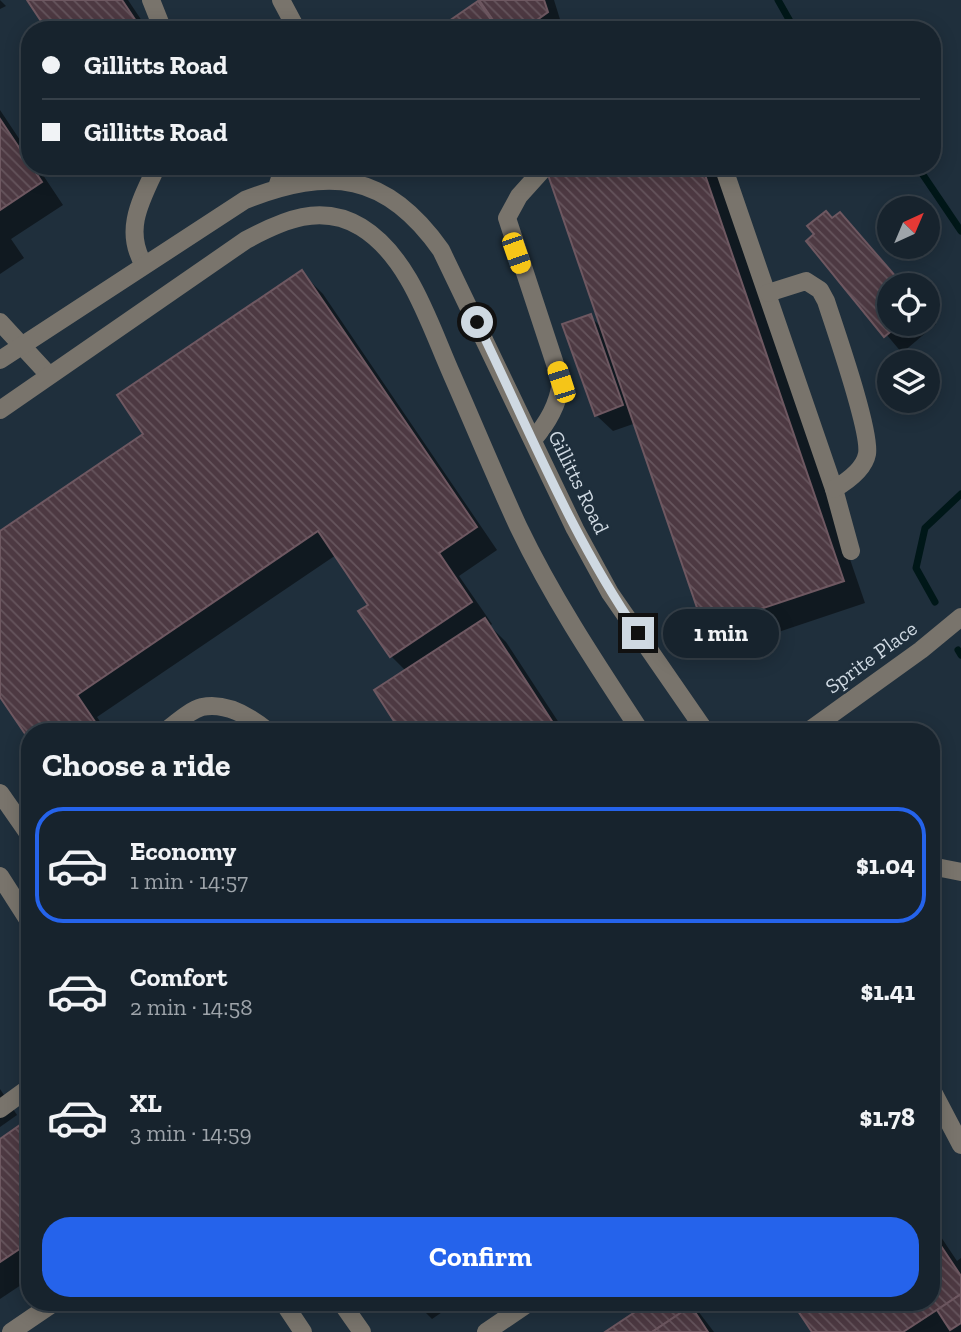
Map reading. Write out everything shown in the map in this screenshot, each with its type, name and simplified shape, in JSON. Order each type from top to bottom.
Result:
[{"type":"street","points":[[150,0],[159,21]]},
{"type":"street","points":[[281,0],[292,21]]},
{"type":"street","points":[[144,265],[132,243],[136,219],[153,175]]},
{"type":"street","points":[[277,187],[281,175]]},
{"type":"street","points":[[533,440],[548,422],[561,382],[507,218],[519,195],[538,175]]},
{"type":"street","points":[[726,175],[834,489],[851,551]]},
{"type":"street","name":"Gillitts Road","points":[[0,360],[245,200],[277,187],[309,180],[354,183],[395,200],[413,212],[442,250],[575,529],[610,593],[700,723]]},
{"type":"street","points":[[0,410],[48,374],[246,240],[280,222],[306,215],[334,216],[360,227],[382,244],[405,277],[430,323],[519,527],[569,622],[635,723]]},
{"type":"street","points":[[768,293],[806,281],[820,290],[826,301],[865,432],[867,454],[859,468],[834,489]]},
{"type":"street","points":[[0,322],[48,374]]},
{"type":"street","name":"Sprite Place","points":[[822,723],[961,617]]},
{"type":"street","points":[[177,723],[200,707],[231,709],[254,723]]},
{"type":"street","points":[[0,793],[21,820]]},
{"type":"street","points":[[940,868],[961,872]]},
{"type":"street","points":[[0,876],[21,909]]},
{"type":"street","points":[[0,1109],[21,1094]]},
{"type":"street","points":[[940,1106],[958,1141]]},
{"type":"street","points":[[940,1126],[958,1141]]},
{"type":"street","points":[[11,1332],[41,1311]]},
{"type":"street","points":[[289,1311],[303,1332]]},
{"type":"street","points":[[347,1311],[362,1332]]},
{"type":"street","points":[[486,1332],[517,1311]]},
{"type":"building","points":[[27,0],[122,0],[136,21],[41,21]]},
{"type":"building","points":[[479,0],[544,0],[548,12],[536,21],[494,21]]},
{"type":"building","points":[[478,1],[492,21],[449,21]]},
{"type":"building","points":[[0,119],[21,150],[21,175],[37,175],[42,182],[0,210]]},
{"type":"building","points":[[548,175],[705,175],[844,581],[704,628]]},
{"type":"building","points":[[826,211],[832,218],[840,212],[877,255],[877,259],[881,259],[893,273],[877,273],[877,328],[806,241],[814,234],[807,226]]},
{"type":"building","points":[[302,270],[477,527],[439,553],[472,602],[390,657],[358,611],[368,605],[318,531],[77,695],[96,723],[21,723],[21,728],[0,697],[0,531],[143,434],[117,395]]},
{"type":"building","points":[[591,314],[623,405],[595,416],[562,324]]},
{"type":"building","points":[[485,618],[553,723],[395,723],[374,690]]},
{"type":"building","points":[[21,1124],[21,1248],[0,1262],[0,1139]]},
{"type":"building","points":[[940,1244],[961,1276],[961,1294],[940,1308]]},
{"type":"building","points":[[961,1294],[961,1323],[950,1330],[938,1311]]},
{"type":"building","points":[[636,1311],[684,1311],[652,1332],[605,1332]]},
{"type":"building","points":[[684,1311],[694,1311],[708,1332],[652,1332]]},
{"type":"building","points":[[798,1311],[935,1311],[903,1332],[812,1332]]},
{"type":"waterway","points":[[778,0],[790,21]]},
{"type":"waterway","points":[[923,175],[961,231]]},
{"type":"waterway","points":[[935,602],[916,568],[925,528],[961,494]]},
{"type":"waterway","points":[[958,650],[961,655]]},
{"type":"route","points":[[477,322],[575,529],[610,593],[638,633]]}]
